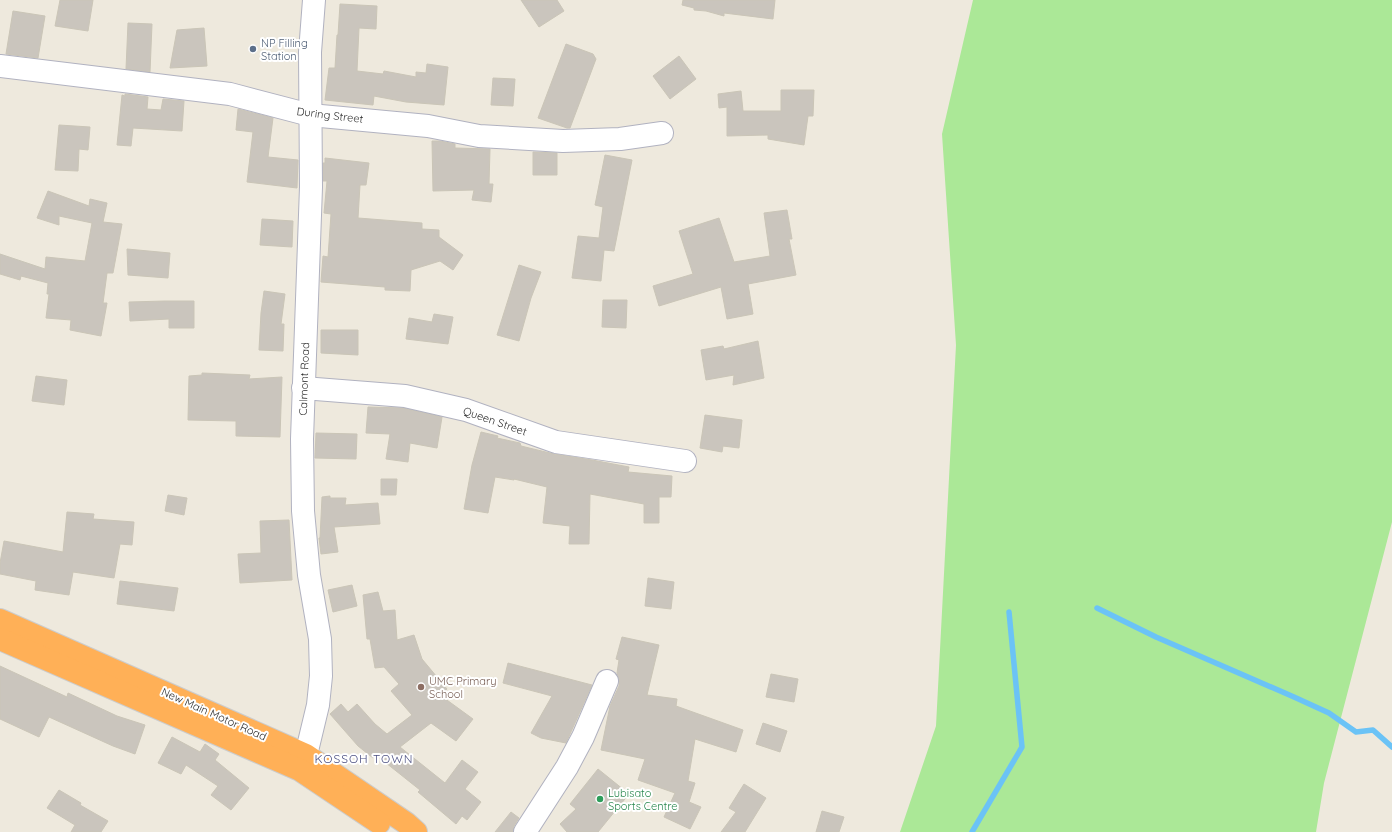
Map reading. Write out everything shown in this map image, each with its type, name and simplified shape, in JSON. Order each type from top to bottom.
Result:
[{"type":"highway","name":"New Main Motor Road","points":[[0,620],[306,755],[406,823],[416,832]]},
{"type":"highway","name":"New Main Motor Road","points":[[0,639],[300,770],[393,832]]},
{"type":"street","name":"Calmont Road","points":[[306,755],[318,705],[321,676],[320,639],[309,575],[303,511],[302,438],[311,187],[310,52],[314,0]]},
{"type":"street","name":"During Street","points":[[0,66],[230,94],[310,115],[428,126],[479,136],[563,141],[620,139],[662,133]]},
{"type":"street","name":"Queen Street","points":[[303,388],[405,396],[466,410],[556,442],[685,461]]},
{"type":"street","points":[[525,832],[570,761],[583,737],[607,681]]},
{"type":"green space","points":[[973,0],[1392,0],[1392,522],[1324,783],[1316,832],[900,832],[936,726],[956,345],[942,134]]},
{"type":"building","points":[[60,0],[93,0],[88,31],[55,26]]},
{"type":"building","points":[[521,0],[557,0],[564,11],[539,27]]},
{"type":"building","points":[[683,0],[775,0],[773,19],[724,13],[724,16],[706,11],[694,10],[694,8],[682,5]]},
{"type":"building","points":[[340,4],[377,6],[376,29],[359,28],[357,71],[383,74],[384,71],[416,77],[416,72],[426,73],[427,64],[448,67],[444,105],[406,102],[374,96],[373,105],[325,100],[329,68],[335,68]]},
{"type":"building","points":[[13,11],[45,16],[38,58],[6,54]]},
{"type":"building","points":[[128,23],[152,24],[150,72],[126,69]]},
{"type":"building","points":[[204,28],[207,66],[170,68],[177,30]]},
{"type":"building","points":[[566,44],[593,54],[596,59],[570,128],[538,118]]},
{"type":"building","points":[[679,56],[696,79],[670,99],[653,76]]},
{"type":"building","points":[[493,78],[515,79],[513,106],[491,105]]},
{"type":"building","points":[[781,90],[814,90],[813,116],[808,116],[804,145],[768,139],[768,135],[727,136],[727,107],[719,108],[718,94],[741,91],[743,111],[781,111]]},
{"type":"building","points":[[125,94],[148,97],[147,109],[161,110],[163,99],[184,101],[182,131],[133,128],[131,146],[117,145],[122,95],[125,96]]},
{"type":"building","points":[[238,109],[273,118],[268,157],[298,160],[297,188],[247,182],[253,132],[236,130]]},
{"type":"building","points":[[59,125],[90,127],[88,150],[79,149],[78,171],[55,170]]},
{"type":"building","points":[[432,141],[455,144],[455,148],[490,149],[489,184],[493,184],[491,202],[472,200],[474,190],[433,191]]},
{"type":"building","points":[[533,152],[557,153],[557,175],[533,175]]},
{"type":"building","points":[[605,155],[632,160],[614,251],[604,250],[601,281],[572,278],[578,236],[599,238],[603,207],[595,205]]},
{"type":"building","points":[[325,158],[369,163],[366,185],[360,185],[358,218],[422,223],[422,229],[439,230],[439,237],[463,255],[453,270],[440,261],[411,270],[410,291],[385,290],[385,287],[321,282],[323,256],[328,257],[331,214],[324,213],[327,181],[323,181],[323,163],[325,163]]},
{"type":"building","points":[[48,191],[89,206],[90,199],[107,203],[103,222],[122,224],[113,273],[107,273],[103,303],[107,303],[101,336],[70,330],[71,320],[46,318],[49,294],[47,294],[48,283],[21,276],[20,280],[0,274],[0,254],[45,269],[46,257],[85,261],[92,223],[59,216],[59,225],[37,218]]},
{"type":"building","points":[[787,210],[792,239],[789,239],[796,275],[748,284],[753,314],[727,319],[721,287],[659,306],[653,286],[693,274],[679,231],[719,218],[734,262],[770,256],[764,213]]},
{"type":"building","points":[[262,219],[293,221],[292,247],[260,245]]},
{"type":"building","points":[[127,249],[170,253],[168,278],[128,275]]},
{"type":"building","points":[[519,265],[541,272],[531,298],[519,341],[497,335]]},
{"type":"building","points":[[264,291],[285,294],[281,324],[284,324],[283,351],[259,350]]},
{"type":"building","points":[[603,300],[627,300],[626,328],[602,327]]},
{"type":"building","points":[[194,301],[194,328],[169,328],[169,319],[130,321],[129,302]]},
{"type":"building","points":[[434,314],[453,317],[448,344],[406,339],[409,318],[432,322]]},
{"type":"building","points":[[321,330],[358,330],[358,355],[321,353]]},
{"type":"building","points":[[758,341],[764,378],[733,385],[734,375],[706,380],[701,350],[723,346],[724,349]]},
{"type":"building","points":[[202,373],[250,375],[249,379],[282,377],[280,437],[236,436],[236,421],[188,420],[189,376],[202,375]]},
{"type":"building","points":[[36,376],[67,380],[64,405],[32,401]]},
{"type":"building","points":[[368,407],[403,408],[442,417],[437,448],[410,443],[408,462],[386,459],[390,434],[366,433]]},
{"type":"building","points":[[705,415],[742,420],[739,448],[723,446],[722,452],[700,448]]},
{"type":"building","points":[[481,432],[498,436],[497,438],[520,443],[521,446],[554,454],[629,467],[628,472],[672,476],[671,497],[659,497],[659,523],[644,523],[644,504],[590,494],[589,544],[569,544],[570,526],[543,523],[547,487],[514,479],[495,477],[488,513],[464,509],[472,465]]},
{"type":"building","points":[[316,433],[357,434],[356,459],[315,458]]},
{"type":"building","points":[[381,479],[397,479],[396,495],[381,495]]},
{"type":"building","points":[[168,495],[187,498],[184,515],[165,511]]},
{"type":"building","points":[[330,496],[330,498],[346,498],[345,505],[378,503],[380,524],[334,527],[338,552],[321,554],[319,538],[322,497]]},
{"type":"building","points":[[67,512],[94,514],[93,519],[134,522],[132,545],[120,544],[114,578],[73,572],[69,595],[35,590],[36,581],[0,574],[0,563],[4,541],[63,552]]},
{"type":"building","points":[[289,520],[292,580],[240,583],[238,554],[261,553],[260,521]]},
{"type":"building","points":[[648,578],[674,582],[671,609],[645,606]]},
{"type":"building","points":[[120,581],[178,588],[174,611],[117,604]]},
{"type":"building","points":[[352,585],[357,606],[333,612],[328,590]]},
{"type":"building","points":[[378,592],[383,611],[395,610],[397,640],[414,635],[422,659],[447,689],[440,695],[473,719],[456,741],[431,723],[400,747],[445,783],[462,760],[478,772],[465,789],[481,802],[467,820],[462,816],[456,824],[418,792],[420,790],[376,755],[373,758],[358,746],[330,714],[341,704],[348,712],[357,704],[375,724],[387,734],[412,715],[391,691],[399,684],[384,667],[375,668],[370,639],[367,639],[363,595]]},
{"type":"building","points":[[622,637],[659,645],[647,695],[677,699],[676,706],[743,730],[736,752],[695,739],[688,781],[695,783],[689,802],[701,807],[690,829],[664,817],[675,793],[638,780],[645,759],[601,750],[610,706],[619,686],[617,673],[619,660],[616,659]]},
{"type":"building","points":[[508,663],[592,685],[566,743],[541,738],[531,733],[552,696],[503,683]]},
{"type":"building","points":[[0,666],[67,697],[68,693],[117,716],[145,725],[135,754],[113,746],[49,717],[39,737],[0,719]]},
{"type":"building","points":[[771,674],[798,679],[794,702],[766,697]]},
{"type":"building","points":[[763,723],[787,731],[780,752],[756,744]]},
{"type":"building","points":[[172,737],[200,752],[205,744],[219,754],[215,760],[249,788],[231,810],[211,795],[218,786],[186,765],[181,774],[158,763]]},
{"type":"building","name":"Lubisato Sports Centre","points":[[598,769],[629,794],[598,832],[567,832],[560,824],[576,809],[570,804]]},
{"type":"building","points":[[744,784],[766,798],[745,832],[721,832],[736,812],[729,808]]},
{"type":"building","points":[[59,790],[81,803],[80,805],[108,821],[101,832],[71,832],[75,825],[47,808]]},
{"type":"building","points":[[822,811],[844,817],[839,832],[816,832]]},
{"type":"building","points":[[511,812],[519,818],[514,826],[513,832],[495,832]]},
{"type":"waterway","points":[[1097,608],[1156,637],[1329,713],[1356,732],[1373,730],[1392,747]]},
{"type":"waterway","points":[[972,832],[1022,747],[1009,612]]},
{"type":"place","name":"NP Filling Station","points":[[253,49]]},
{"type":"place","name":"UMC Primary School","points":[[421,687]]},
{"type":"place","name":"Lubisato Sports Centre","points":[[600,799]]},
{"type":"district","name":"KOSSOH TOWN","points":[[364,758]]}]
